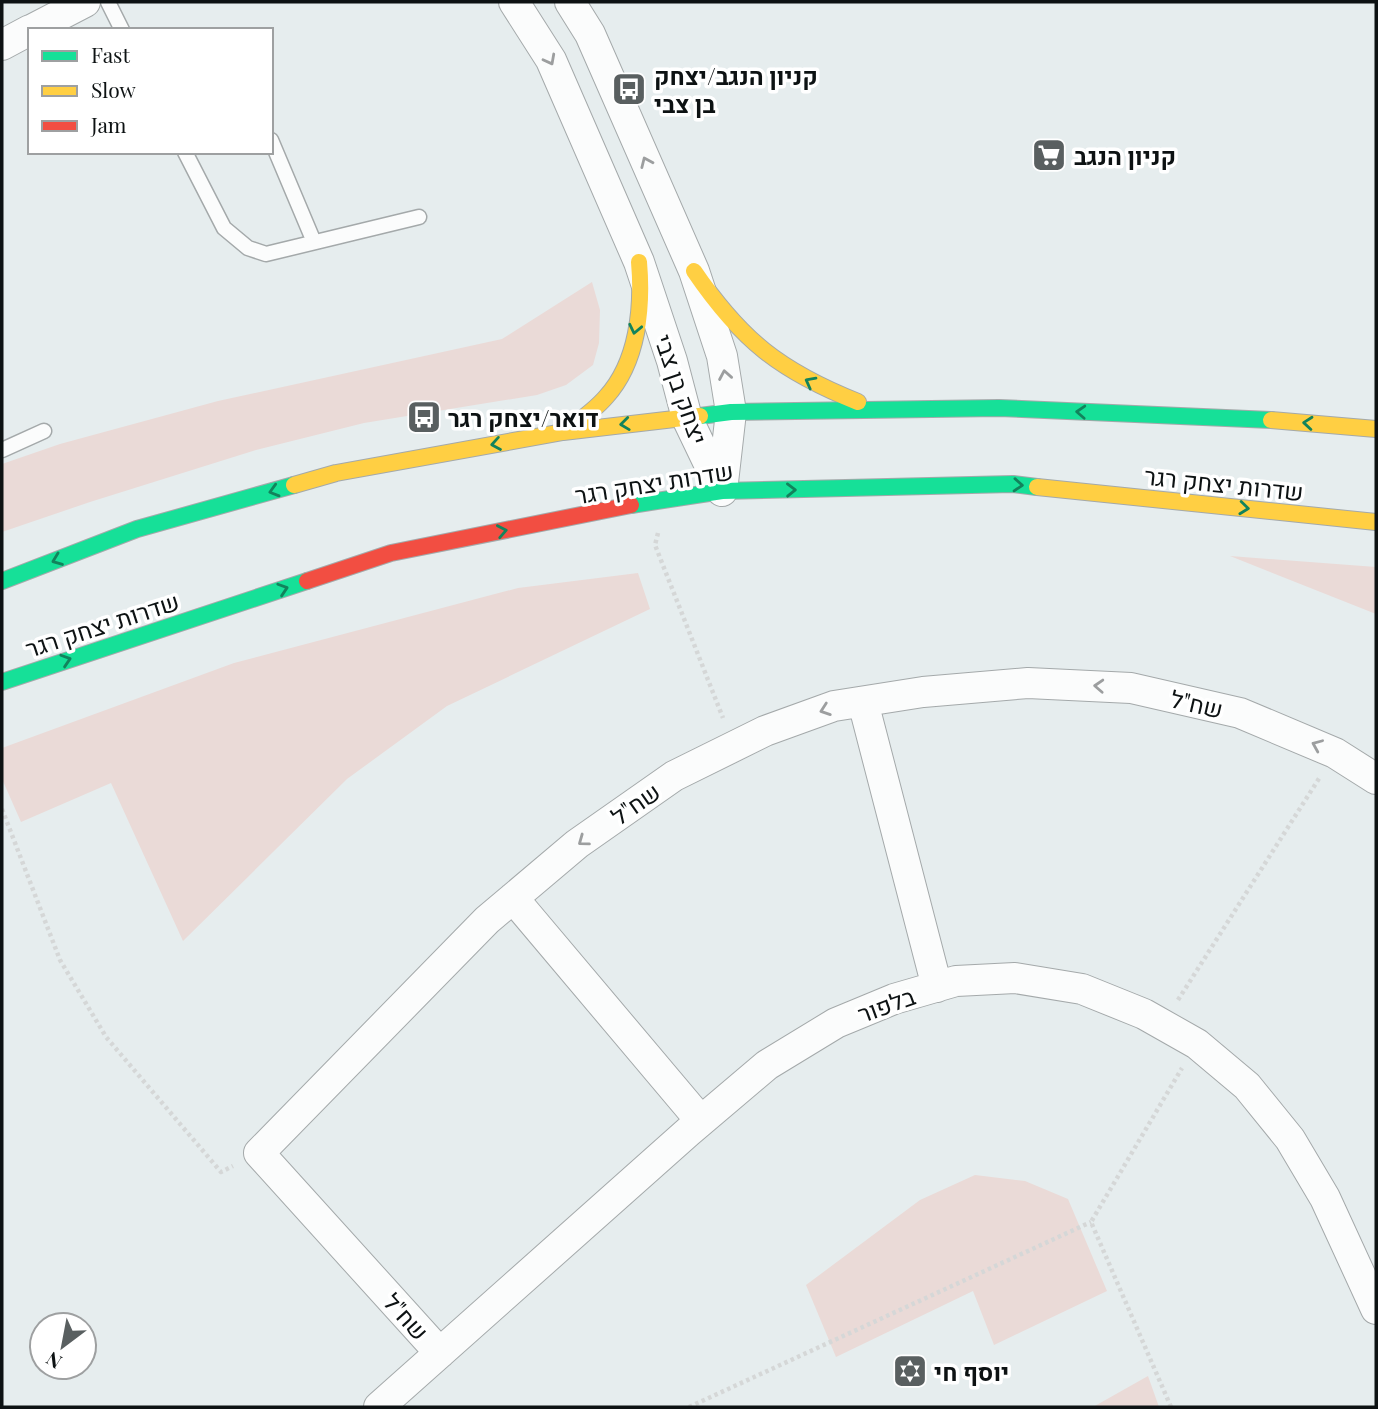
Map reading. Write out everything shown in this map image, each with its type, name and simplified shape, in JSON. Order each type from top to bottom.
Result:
[{"type":"main road","points":[[563,432],[593,410],[610,393],[625,365],[634,337],[641,299],[639,262]]},
{"type":"main road","points":[[694,271],[716,305],[751,344],[783,368],[826,391],[873,408]]},
{"type":"main road","points":[[2,581],[137,529],[336,473],[563,432],[731,412],[999,408],[1236,417],[1376,429]]},
{"type":"main road","name":"שדרות יצחק רגר","points":[[2,682],[391,554],[666,498],[722,491],[1013,484],[1376,522]]},
{"type":"street","points":[[34,28],[85,2]]},
{"type":"street","name":"יצחק בן צבי","points":[[514,2],[551,60],[639,262],[672,361],[687,418],[722,491]]},
{"type":"street","name":"יצחק בן צבי","points":[[570,2],[590,34],[694,271],[722,356],[731,412],[722,491]]},
{"type":"street","points":[[2,45],[28,31]]},
{"type":"street","name":"שח\"ל","points":[[440,1353],[259,1153],[487,920],[578,844],[674,776],[765,731],[834,706],[923,692],[1028,683],[1131,688],[1240,713],[1335,753],[1376,779]]},
{"type":"street","points":[[863,702],[937,987]]},
{"type":"street","points":[[513,898],[701,1121]]},
{"type":"street","name":"בלפור","points":[[379,1407],[767,1065],[836,1023],[894,999],[956,981],[1015,978],[1082,989],[1144,1014],[1197,1044],[1247,1086],[1290,1139],[1325,1198],[1376,1309]]},
{"type":"lane","points":[[108,2],[121,28]]},
{"type":"lane","points":[[273,144],[314,242]]},
{"type":"lane","points":[[186,154],[224,228],[248,248],[266,254],[419,217]]},
{"type":"lane","points":[[2,450],[44,431]]},
{"type":"path","points":[[666,498],[655,545],[734,747]]},
{"type":"path","points":[[1163,1024],[1335,753]]},
{"type":"path","points":[[2,809],[60,960],[106,1037],[221,1172],[259,1153]]},
{"type":"path","points":[[689,1407],[1091,1222],[1197,1044]]},
{"type":"path","points":[[1091,1222],[1171,1407]]},
{"type":"shaded area","points":[[592,282],[600,310],[599,343],[593,365],[566,385],[537,395],[364,423],[256,450],[2,532],[2,464],[60,444],[218,401],[502,339]]},
{"type":"shaded area","points":[[1230,556],[1376,567],[1376,614]]},
{"type":"shaded area","points":[[638,573],[650,609],[447,706],[347,779],[183,941],[111,783],[21,822],[2,779],[2,748],[234,663],[518,588]]},
{"type":"shaded area","points":[[975,1175],[1025,1181],[1068,1199],[1107,1291],[994,1345],[973,1291],[836,1357],[806,1285],[920,1200]]},
{"type":"shaded area","points":[[1148,1376],[1159,1407],[1093,1407]]},
{"type":"traffic: fast","points":[[700,416],[731,412],[999,408],[1271,420]]},
{"type":"traffic: fast","points":[[631,505],[722,491],[1013,484],[1037,487]]},
{"type":"traffic: fast","points":[[2,581],[137,529],[294,485]]},
{"type":"traffic: fast","points":[[2,682],[307,581]]},
{"type":"traffic: slow","points":[[564,432],[601,402],[617,383],[625,367],[632,351],[639,315],[639,262]]},
{"type":"traffic: slow","points":[[694,271],[728,316],[764,351],[806,378],[858,402]]},
{"type":"traffic: slow","points":[[294,485],[336,473],[563,432],[700,416]]},
{"type":"traffic: slow","points":[[1271,420],[1376,429]]},
{"type":"traffic: slow","points":[[1037,487],[1376,522]]},
{"type":"traffic: jam","points":[[307,581],[391,553],[631,505]]},
{"type":"place","name":"קניון הנגב/יצחק בן צבי","points":[[629,89]]},
{"type":"place","name":"קניון הנגב","points":[[1049,155]]},
{"type":"place","name":"דואר/יצחק רגר","points":[[424,417]]},
{"type":"place","name":"יוסף חי","points":[[910,1371]]}]
